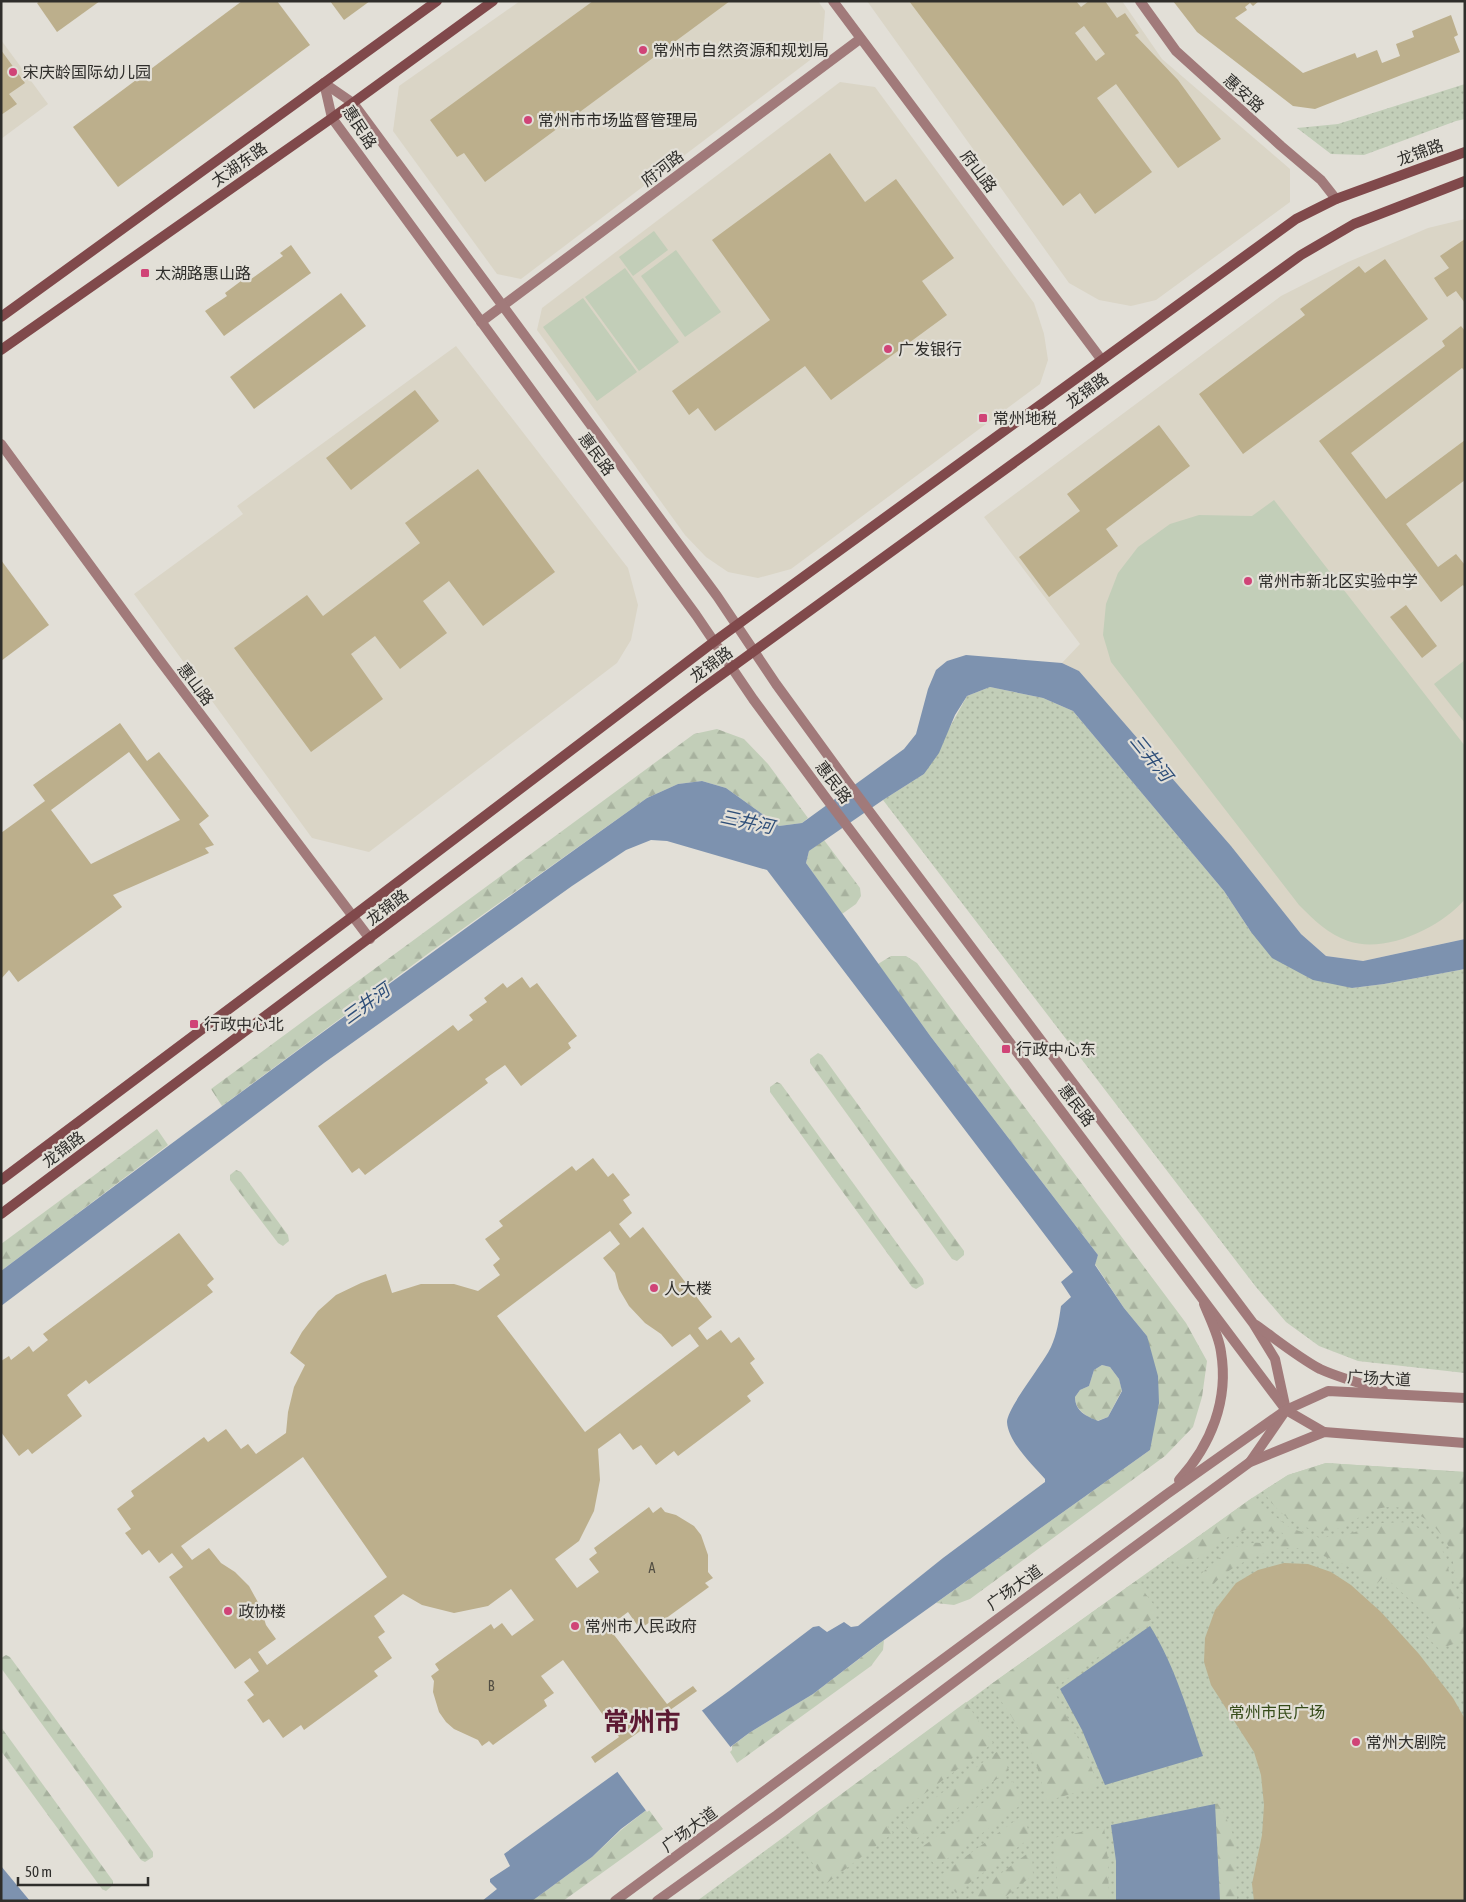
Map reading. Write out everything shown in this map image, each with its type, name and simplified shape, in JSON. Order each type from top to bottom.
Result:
[{"type":"main road","name":"太湖东路","points":[[1,317],[437,1]]},
{"type":"main road","name":"太湖东路","points":[[1,350],[332,118],[493,1]]},
{"type":"main road","name":"龙锦路","points":[[1,1180],[715,641],[1296,219],[1336,199],[1465,152]]},
{"type":"main road","name":"龙锦路","points":[[1,1214],[732,667],[1301,254],[1354,224],[1465,181]]},
{"type":"main road","points":[[1,309],[18,304]]},
{"type":"street","name":"府山路","points":[[833,1],[1101,360]]},
{"type":"street","name":"惠安路","points":[[1140,1],[1176,51],[1321,180],[1336,199]]},
{"type":"street","name":"府河路","points":[[481,322],[860,39]]},
{"type":"street","name":"惠民路","points":[[324,83],[353,103],[717,596],[848,783],[1253,1323],[1275,1359],[1286,1410]]},
{"type":"street","name":"惠民路","points":[[324,83],[332,118],[715,641],[826,798],[1286,1410],[1324,1432]]},
{"type":"street","name":"惠山路","points":[[1,444],[152,650],[370,939]]},
{"type":"street","points":[[1167,1494],[1193,1464],[1213,1429],[1223,1388],[1221,1350],[1200,1294]]},
{"type":"street","points":[[1253,1323],[1321,1369],[1398,1394]]},
{"type":"street","name":"广场大道","points":[[616,1901],[1167,1494],[1286,1410],[1328,1391],[1465,1398]]},
{"type":"street","points":[[1250,1462],[1286,1410]]},
{"type":"street","points":[[657,1901],[777,1815],[1250,1462],[1324,1432],[1465,1443]]},
{"type":"shaded area","points":[[520,1],[818,1],[825,11],[822,51],[521,279],[497,274],[393,131],[399,86]]},
{"type":"shaded area","points":[[867,1],[1122,1],[1162,59],[1290,169],[1290,202],[1156,300],[1131,306],[1099,300],[1069,283]]},
{"type":"shaded area","name":"宋庆龄国际幼儿园","points":[[1,40],[48,104],[1,139]]},
{"type":"shaded area","points":[[840,82],[875,87],[1034,303],[1044,334],[1048,360],[1040,384],[791,569],[758,578],[728,572],[706,557],[685,535],[537,330],[542,308]]},
{"type":"shaded area","name":"常州市新北区实验中学","points":[[1465,219],[1465,939],[1363,961],[1326,956],[1301,934],[1231,846],[1079,671],[1062,663],[1080,644],[984,517],[1281,296],[1348,262],[1428,228]]},
{"type":"shaded area","points":[[456,346],[628,568],[638,605],[631,640],[617,663],[369,852],[312,838],[134,594],[243,514],[237,506]]},
{"type":"green space","points":[[1465,84],[1465,119],[1364,155],[1331,154],[1297,128],[1338,124]]},
{"type":"green space","points":[[654,231],[668,250],[633,276],[619,257]]},
{"type":"green space","points":[[676,250],[721,312],[685,337],[641,276]]},
{"type":"green space","points":[[625,268],[679,342],[639,371],[585,297]]},
{"type":"green space","points":[[583,298],[637,372],[597,401],[543,327]]},
{"type":"green space","points":[[1274,500],[1465,746],[1465,899],[1442,920],[1411,936],[1395,941],[1363,944],[1348,941],[1328,930],[1299,905],[1111,662],[1103,635],[1106,604],[1118,573],[1138,547],[1170,524],[1199,515],[1252,516]]},
{"type":"green space","points":[[1465,660],[1465,723],[1434,684]]},
{"type":"green space","points":[[990,687],[1043,698],[1073,711],[1224,891],[1251,932],[1352,988],[1465,969],[1465,1373],[1358,1361],[1319,1346],[1286,1322],[1256,1287],[883,800],[924,774],[967,696]]},
{"type":"green space","points":[[717,729],[744,739],[768,764],[808,818],[802,823],[779,826],[726,788],[702,781],[678,784],[647,798],[433,950],[222,1106],[211,1089],[694,734]]},
{"type":"green space","points":[[824,840],[860,888],[861,896],[856,904],[842,914],[806,863],[809,851]]},
{"type":"green space","points":[[891,956],[906,956],[917,963],[1186,1323],[1207,1361],[1202,1397],[1193,1427],[1165,1456],[970,1599],[954,1605],[936,1603],[1150,1450],[1147,1336],[1124,1308],[1095,1264],[1098,1255],[931,1037],[878,964]]},
{"type":"green space","points":[[818,1053],[822,1055],[964,1251],[964,1255],[957,1261],[952,1259],[810,1063],[810,1059]]},
{"type":"green space","points":[[777,1082],[781,1084],[923,1279],[924,1284],[916,1289],[912,1287],[770,1092],[770,1087]]},
{"type":"green space","points":[[157,1129],[168,1145],[1,1271],[1,1244]]},
{"type":"green space","points":[[236,1170],[241,1172],[288,1235],[289,1241],[283,1246],[278,1243],[230,1180],[230,1175]]},
{"type":"green space","points":[[1102,1365],[1110,1367],[1119,1379],[1122,1390],[1108,1417],[1097,1421],[1085,1415],[1079,1409],[1075,1402],[1075,1397],[1080,1390],[1089,1386],[1094,1370]]},
{"type":"green space","name":"常州市民广场","points":[[1326,1463],[1465,1472],[1465,1901],[697,1901],[990,1685],[1252,1498],[1288,1475]]},
{"type":"green space","points":[[1326,1463],[1465,1472],[1465,1599],[1456,1577],[1449,1547],[1439,1532],[1423,1517],[1402,1508],[1380,1508],[1364,1514],[1337,1529],[1311,1529],[1292,1521],[1284,1515],[1263,1491],[1288,1475]]},
{"type":"green space","points":[[1252,1498],[1290,1528],[1320,1538],[1349,1534],[1382,1523],[1409,1522],[1433,1537],[1446,1556],[1450,1578],[1464,1622],[1465,1635],[1459,1642],[1439,1649],[1424,1634],[1434,1622],[1384,1576],[1374,1587],[1347,1566],[1303,1549],[1279,1549],[1253,1557],[1229,1571],[1212,1586],[1209,1586],[1202,1576],[1202,1573],[1232,1549],[1254,1543],[1278,1545],[1283,1533],[1248,1529],[1231,1535],[1181,1570],[1170,1557]]},
{"type":"green space","points":[[1136,1581],[1160,1613],[1053,1689],[1089,1760],[1098,1786],[1047,1801],[1035,1760],[1012,1717],[990,1685]]},
{"type":"green space","points":[[884,1640],[883,1650],[871,1666],[737,1763],[730,1752],[732,1746],[749,1733],[813,1694]]},
{"type":"green space","points":[[6,1655],[10,1657],[153,1852],[153,1857],[145,1862],[141,1860],[1,1668],[1,1658]]},
{"type":"green space","points":[[966,1702],[993,1743],[885,1823],[893,1833],[827,1883],[790,1832]]},
{"type":"green space","points":[[1,1727],[113,1881],[113,1885],[106,1891],[102,1889],[1,1751]]},
{"type":"green space","points":[[998,1751],[1009,1770],[916,1839],[903,1822]]},
{"type":"green space","points":[[1013,1781],[1022,1804],[936,1867],[922,1847]]},
{"type":"green space","points":[[1220,1803],[1234,1837],[1237,1901],[1220,1901],[1215,1804]]},
{"type":"green space","points":[[649,1810],[663,1829],[563,1901],[532,1901],[592,1857],[621,1830],[645,1811]]},
{"type":"green space","points":[[1024,1814],[1030,1838],[956,1893],[942,1874]]},
{"type":"green space","points":[[1104,1827],[1108,1860],[1109,1901],[1058,1901],[1053,1838]]},
{"type":"green space","points":[[1032,1850],[1033,1875],[1000,1901],[964,1901]]},
{"type":"water","name":"三井河","points":[[966,655],[1062,663],[1079,671],[1231,846],[1301,934],[1326,956],[1363,961],[1465,939],[1465,969],[1352,988],[1313,980],[1272,958],[1251,932],[1224,891],[1073,711],[1043,698],[990,687],[967,696],[955,715],[939,753],[924,774],[809,851],[806,863],[931,1037],[1098,1255],[1095,1265],[1124,1308],[1147,1336],[1158,1376],[1159,1403],[1150,1450],[877,1645],[813,1694],[749,1733],[621,1829],[592,1857],[532,1901],[482,1901],[497,1889],[490,1882],[490,1879],[510,1866],[504,1854],[729,1691],[813,1627],[819,1626],[827,1632],[844,1622],[851,1627],[858,1626],[943,1558],[1045,1482],[1045,1479],[1016,1445],[1008,1430],[1007,1422],[1013,1407],[1051,1347],[1059,1322],[1061,1306],[1071,1297],[1061,1282],[1073,1272],[767,870],[667,841],[651,840],[626,850],[572,886],[324,1063],[1,1306],[1,1271],[323,1032],[647,798],[678,784],[702,781],[726,788],[779,826],[802,823],[904,749],[916,734],[928,689],[936,670],[947,661]],"holes":[[[1102,1365],[1110,1367],[1119,1379],[1122,1391],[1108,1417],[1098,1421],[1085,1415],[1079,1409],[1075,1402],[1075,1397],[1080,1390],[1089,1386],[1094,1370]]]},
{"type":"water","points":[[1150,1626],[1174,1673],[1203,1756],[1105,1785],[1082,1730],[1060,1689]]},
{"type":"water","points":[[1215,1804],[1220,1901],[1116,1901],[1116,1861],[1111,1825]]},
{"type":"water","points":[[1,1866],[30,1901],[1,1901]]},
{"type":"pier","points":[[700,1708],[732,1749],[647,1812],[616,1770]]},
{"type":"building","points":[[40,1],[100,1],[57,32],[37,3]]},
{"type":"building","points":[[242,1],[277,1],[310,45],[118,187],[73,127]]},
{"type":"building","points":[[330,1],[370,1],[344,20]]},
{"type":"building","points":[[593,1],[730,1],[485,182],[464,153],[457,157],[430,120]]},
{"type":"building","points":[[909,1],[1076,1],[1081,7],[1089,1],[1105,1],[1117,18],[1125,13],[1139,33],[1135,35],[1178,80],[1221,139],[1178,168],[1116,84],[1097,98],[1152,172],[1095,214],[1080,193],[1063,206]],"holes":[[[1084,26],[1105,54],[1096,61],[1075,33]]]},
{"type":"building","points":[[1173,1],[1259,1],[1253,6],[1250,3],[1245,7],[1247,10],[1235,18],[1303,73],[1355,53],[1357,58],[1377,50],[1382,63],[1400,56],[1396,44],[1414,37],[1412,31],[1451,15],[1458,35],[1454,37],[1460,52],[1315,109],[1293,106],[1197,32]]},
{"type":"building","points":[[1,50],[25,83],[9,94],[17,104],[1,115]]},
{"type":"building","points":[[830,153],[865,202],[896,179],[954,258],[922,281],[947,315],[831,400],[805,366],[715,431],[698,408],[689,415],[672,391],[770,320],[712,240]]},
{"type":"building","points":[[1465,239],[1465,303],[1456,291],[1447,297],[1434,278],[1449,268],[1440,256]]},
{"type":"building","points":[[291,245],[311,273],[224,336],[205,311],[227,296],[225,293],[245,278],[247,282],[283,256],[280,253]]},
{"type":"building","points":[[1385,259],[1428,319],[1243,454],[1199,394],[1305,315],[1300,309],[1359,266],[1365,273]]},
{"type":"building","points":[[341,293],[366,326],[254,409],[230,377]]},
{"type":"building","points":[[1461,326],[1465,331],[1465,371],[1462,368],[1351,453],[1386,499],[1465,440],[1465,480],[1406,524],[1438,567],[1456,554],[1465,565],[1465,588],[1463,585],[1441,602],[1319,441],[1445,346],[1442,341]]},
{"type":"building","points":[[415,390],[439,421],[351,490],[326,458]]},
{"type":"building","points":[[1159,425],[1190,466],[1106,529],[1118,546],[1049,597],[1019,557],[1080,511],[1067,494]]},
{"type":"building","points":[[478,469],[555,572],[483,626],[449,581],[423,601],[447,633],[400,669],[375,636],[351,654],[383,699],[311,752],[234,648],[307,595],[323,616],[420,543],[405,523]]},
{"type":"building","points":[[1,560],[49,625],[1,661]]},
{"type":"building","points":[[1406,605],[1437,646],[1422,658],[1390,617]]},
{"type":"building","points":[[120,723],[147,761],[159,752],[209,816],[199,824],[214,845],[205,848],[209,853],[113,895],[122,907],[18,982],[9,970],[1,979],[1,833],[45,801],[33,785]],"holes":[[[129,752],[180,820],[91,864],[51,810]]]},
{"type":"building","points":[[522,977],[530,988],[537,983],[577,1036],[568,1043],[571,1048],[521,1086],[505,1065],[485,1079],[488,1083],[365,1175],[359,1168],[352,1173],[318,1126],[453,1025],[458,1031],[473,1020],[469,1015],[487,1002],[484,998],[503,983],[507,988]]},
{"type":"building","points":[[593,1158],[608,1177],[613,1173],[630,1195],[623,1200],[632,1213],[619,1224],[630,1238],[643,1227],[712,1317],[698,1328],[707,1340],[721,1330],[731,1343],[739,1337],[755,1359],[750,1363],[764,1383],[747,1396],[751,1401],[678,1456],[674,1451],[656,1465],[641,1445],[633,1450],[620,1433],[598,1449],[600,1480],[594,1511],[579,1541],[555,1559],[577,1588],[599,1572],[589,1559],[597,1553],[594,1548],[649,1507],[653,1513],[661,1507],[665,1512],[676,1515],[694,1526],[701,1535],[708,1555],[708,1572],[713,1578],[705,1583],[709,1587],[654,1627],[650,1622],[640,1629],[628,1612],[608,1627],[667,1704],[693,1686],[697,1691],[595,1763],[591,1757],[619,1737],[563,1660],[541,1676],[554,1693],[544,1700],[547,1706],[493,1745],[489,1741],[482,1746],[478,1740],[454,1729],[439,1712],[433,1692],[434,1681],[431,1676],[439,1670],[435,1664],[491,1624],[494,1629],[502,1623],[512,1636],[534,1620],[511,1589],[488,1606],[454,1613],[422,1605],[403,1594],[374,1616],[385,1632],[378,1637],[392,1658],[374,1671],[378,1676],[304,1730],[301,1725],[283,1738],[269,1719],[263,1723],[247,1700],[254,1695],[244,1682],[259,1671],[250,1658],[235,1669],[169,1577],[183,1567],[172,1553],[159,1563],[149,1550],[142,1555],[125,1533],[131,1529],[117,1509],[134,1496],[131,1491],[204,1437],[208,1442],[226,1429],[241,1449],[248,1444],[256,1454],[286,1433],[288,1412],[294,1387],[305,1365],[290,1353],[302,1332],[318,1311],[336,1295],[386,1274],[392,1293],[421,1284],[454,1284],[478,1291],[500,1275],[493,1265],[500,1259],[485,1239],[503,1226],[499,1221],[572,1166],[576,1171]],"holes":[[[610,1231],[620,1244],[603,1258],[615,1273],[619,1289],[629,1306],[645,1323],[661,1334],[672,1347],[690,1334],[699,1346],[585,1432],[497,1316]],[[303,1457],[387,1577],[267,1665],[258,1652],[276,1639],[266,1625],[260,1606],[249,1586],[235,1572],[221,1563],[209,1548],[192,1560],[181,1546]]]},
{"type":"building","points":[[179,1233],[214,1279],[207,1285],[213,1292],[89,1384],[86,1380],[67,1395],[82,1416],[32,1454],[28,1449],[19,1456],[1,1432],[1,1361],[9,1356],[11,1360],[29,1346],[33,1352],[48,1340],[43,1334]]},
{"type":"building","name":"常州大剧院","points":[[1284,1563],[1308,1564],[1331,1572],[1351,1585],[1381,1612],[1419,1654],[1453,1698],[1465,1719],[1465,1901],[1254,1901],[1252,1884],[1262,1835],[1264,1805],[1261,1775],[1254,1752],[1211,1685],[1204,1662],[1205,1638],[1215,1610],[1236,1583],[1258,1570]]},
{"type":"place","name":"常州市自然资源和规划局","points":[[643,50]]},
{"type":"place","name":"宋庆龄国际幼儿园","points":[[13,72]]},
{"type":"place","name":"常州市市场监督管理局","points":[[528,120]]},
{"type":"place","name":"太湖路惠山路","points":[[145,273]]},
{"type":"place","name":"广发银行","points":[[888,349]]},
{"type":"place","name":"常州地税","points":[[983,418]]},
{"type":"place","name":"常州市新北区实验中学","points":[[1248,581]]},
{"type":"place","name":"行政中心北","points":[[194,1024]]},
{"type":"place","name":"行政中心东","points":[[1006,1049]]},
{"type":"place","name":"人大楼","points":[[654,1288]]},
{"type":"place","name":"政协楼","points":[[228,1611]]},
{"type":"place","name":"常州市人民政府","points":[[575,1626]]},
{"type":"place","name":"常州大剧院","points":[[1356,1742]]},
{"type":"district","name":"常州市","points":[[642,1722]]}]
